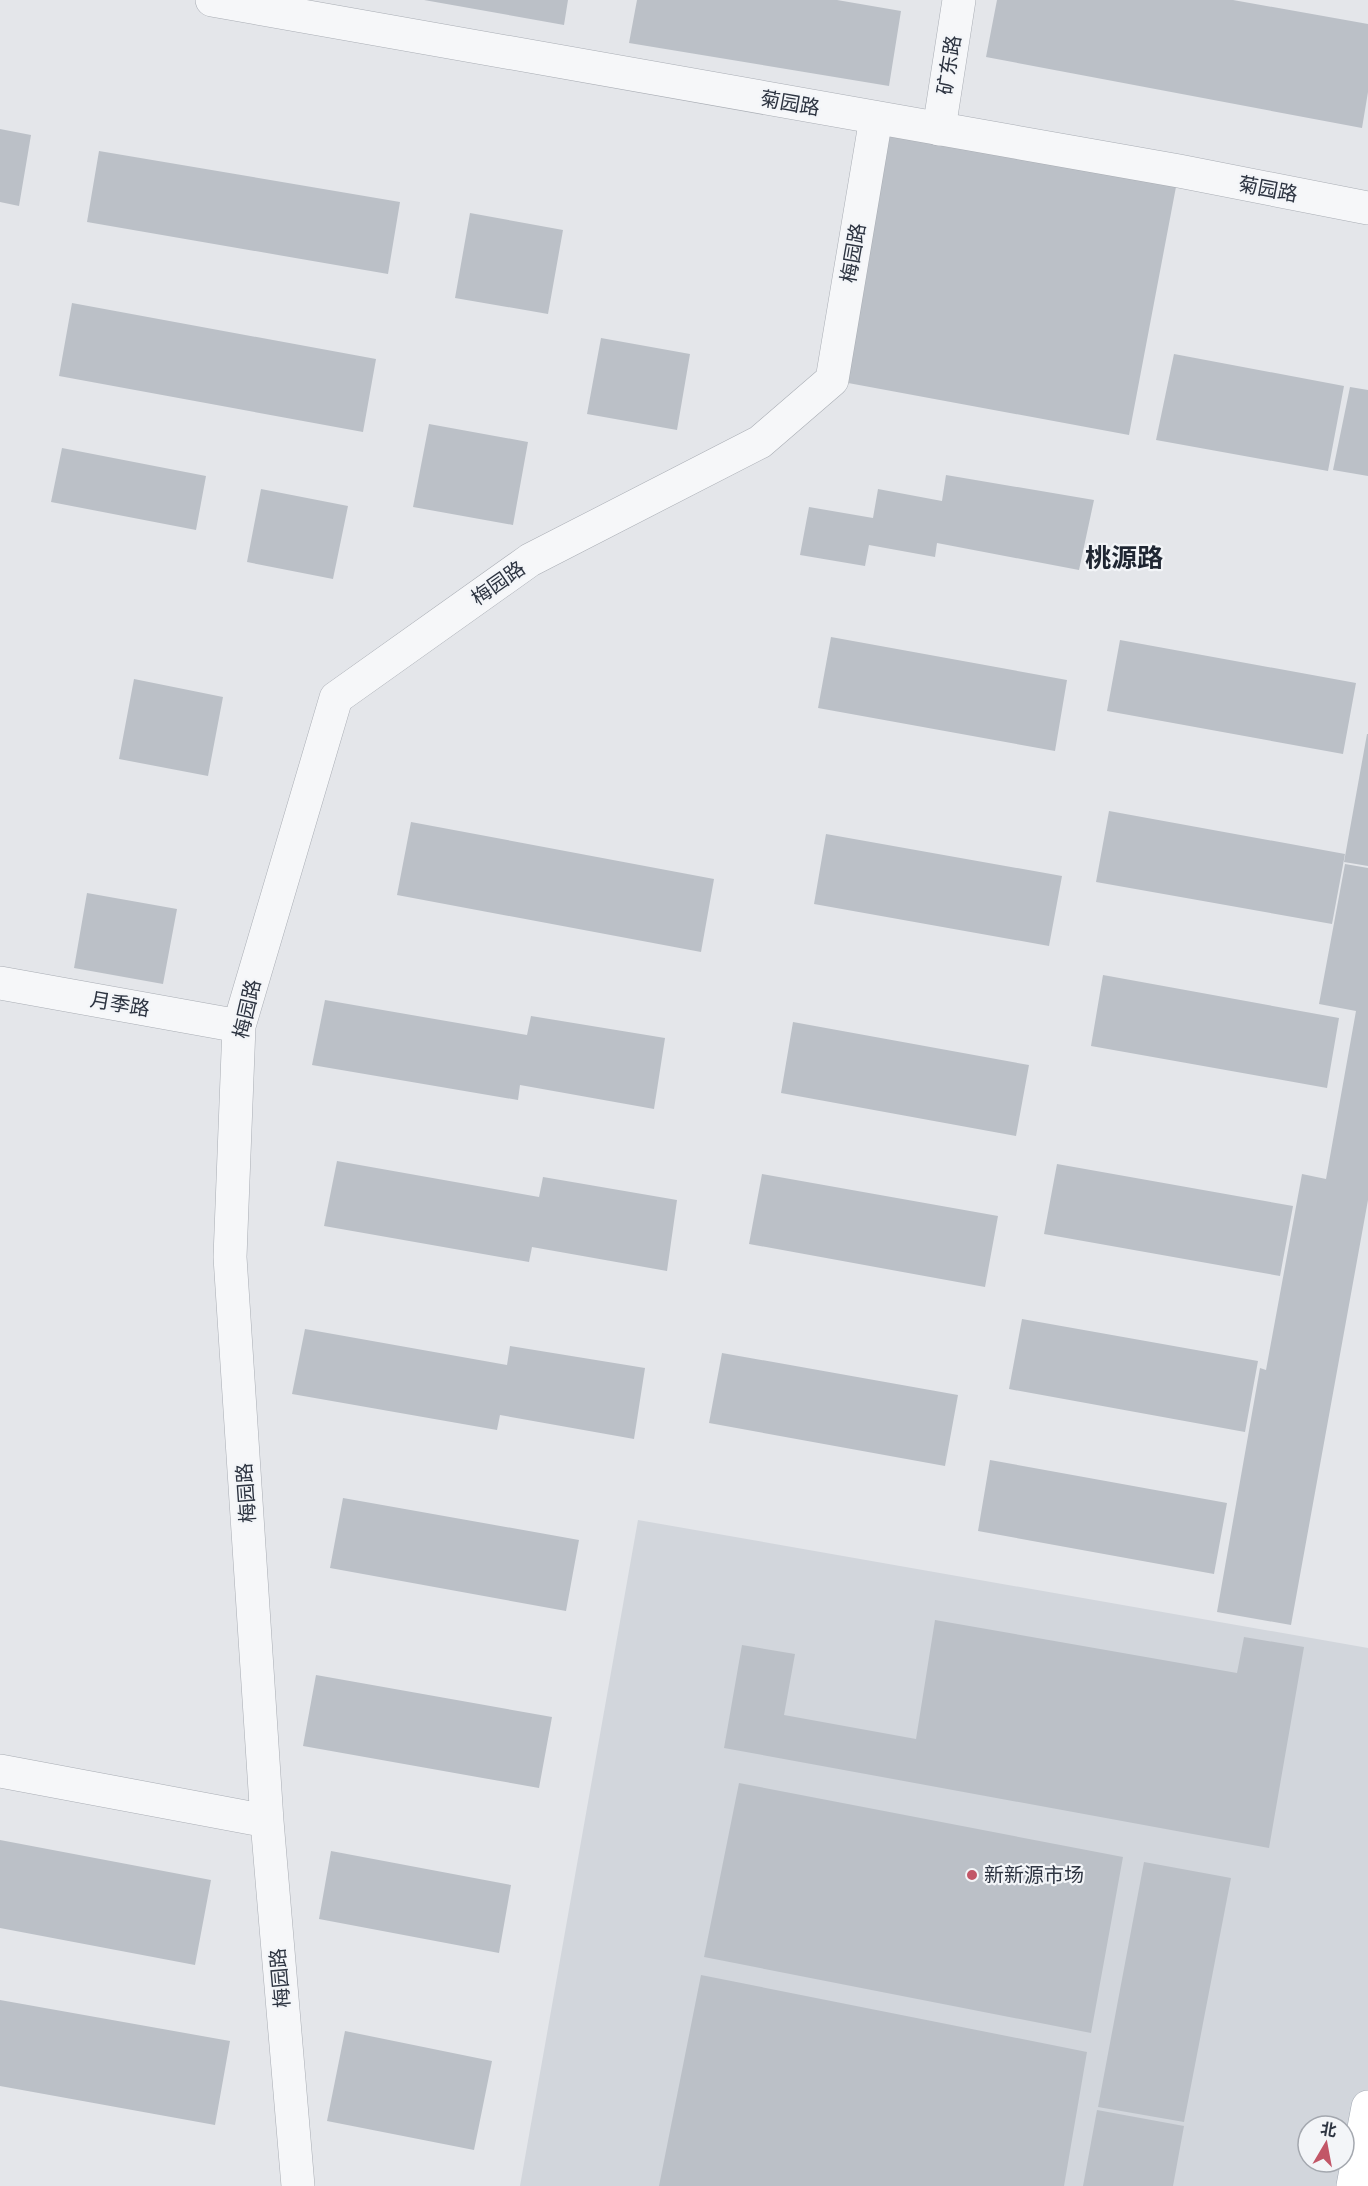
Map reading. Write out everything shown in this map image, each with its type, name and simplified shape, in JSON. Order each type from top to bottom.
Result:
[{"type":"main road","points":[[1353,2186],[1368,2107]]},
{"type":"street","name":"菊园路","points":[[212,0],[1167,169],[1368,208]]},
{"type":"street","name":"矿东路","points":[[939,129],[959,0]]},
{"type":"street","name":"梅园路","points":[[298,2186],[267,1821],[230,1257],[239,1026],[336,698],[530,560],[760,442],[832,380],[876,118]]},
{"type":"street","name":"月季路","points":[[0,983],[239,1026]]},
{"type":"street","points":[[0,1771],[267,1821]]},
{"type":"shaded area","name":"新新源市场","points":[[638,1520],[1368,1648],[1368,2102],[1356,2165],[1356,2114],[1296,2114],[1296,2174],[1354,2174],[1352,2186],[520,2186]]},
{"type":"building","points":[[424,0],[568,0],[564,25]]},
{"type":"building","points":[[637,0],[837,0],[901,11],[889,86],[629,43]]},
{"type":"building","points":[[997,0],[1233,0],[1368,24],[1368,92],[1362,128],[986,57]]},
{"type":"building","points":[[876,118],[1179,171],[1129,435],[832,380]]},
{"type":"building","points":[[0,129],[31,135],[19,206],[0,202]]},
{"type":"building","points":[[99,151],[400,202],[388,274],[87,222]]},
{"type":"building","points":[[470,213],[563,230],[548,314],[455,298]]},
{"type":"building","points":[[72,303],[376,359],[363,432],[59,376]]},
{"type":"building","points":[[601,338],[690,354],[677,430],[587,414]]},
{"type":"building","points":[[1174,354],[1344,386],[1328,471],[1156,440]]},
{"type":"building","points":[[1350,387],[1368,390],[1368,476],[1333,470]]},
{"type":"building","points":[[429,424],[528,442],[513,525],[413,507]]},
{"type":"building","points":[[62,448],[206,476],[196,530],[51,502]]},
{"type":"building","points":[[946,475],[1094,500],[1079,570],[937,543],[935,557],[869,545],[865,566],[800,555],[809,507],[873,518],[878,489],[942,501]]},
{"type":"building","points":[[261,489],[348,506],[333,579],[247,562]]},
{"type":"building","points":[[831,637],[1067,680],[1055,751],[818,708]]},
{"type":"building","points":[[1120,640],[1356,683],[1343,754],[1107,711]]},
{"type":"building","points":[[134,679],[223,697],[208,776],[119,759]]},
{"type":"building","points":[[1368,734],[1368,866],[1344,862]]},
{"type":"building","points":[[1109,811],[1345,854],[1332,924],[1096,882]]},
{"type":"building","points":[[411,822],[714,879],[701,952],[397,895]]},
{"type":"building","points":[[826,834],[1062,876],[1049,946],[814,904]]},
{"type":"building","points":[[1345,864],[1368,868],[1368,1200],[1291,1625],[1217,1612],[1260,1368],[1266,1370],[1302,1174],[1326,1179],[1356,1011],[1319,1004]]},
{"type":"building","points":[[87,893],[177,909],[163,984],[74,968]]},
{"type":"building","points":[[1103,975],[1339,1018],[1327,1088],[1091,1046]]},
{"type":"building","points":[[325,1000],[527,1035],[531,1016],[665,1038],[654,1109],[520,1085],[518,1100],[312,1065]]},
{"type":"building","points":[[793,1022],[1029,1065],[1016,1136],[781,1093]]},
{"type":"building","points":[[337,1161],[539,1197],[543,1177],[677,1200],[667,1271],[532,1247],[529,1262],[324,1226]]},
{"type":"building","points":[[1057,1164],[1293,1206],[1280,1276],[1044,1234]]},
{"type":"building","points":[[762,1174],[998,1216],[985,1287],[749,1244]]},
{"type":"building","points":[[1022,1319],[1258,1361],[1245,1432],[1009,1389]]},
{"type":"building","points":[[305,1329],[507,1365],[510,1346],[645,1368],[634,1439],[500,1415],[497,1430],[292,1394]]},
{"type":"building","points":[[722,1353],[958,1395],[945,1466],[709,1423]]},
{"type":"building","points":[[990,1460],[1227,1503],[1214,1574],[978,1531]]},
{"type":"building","points":[[343,1498],[579,1540],[566,1611],[330,1568]]},
{"type":"building","points":[[935,1620],[1237,1673],[1244,1637],[1304,1647],[1269,1848],[724,1748],[742,1645],[795,1654],[784,1715],[916,1739]]},
{"type":"building","points":[[316,1675],[552,1717],[539,1788],[303,1746]]},
{"type":"building","points":[[739,1783],[1123,1857],[1091,2033],[704,1957]]},
{"type":"building","points":[[0,1840],[211,1880],[195,1965],[0,1928]]},
{"type":"building","points":[[331,1851],[511,1885],[499,1953],[319,1919]]},
{"type":"building","points":[[1144,1862],[1231,1878],[1184,2122],[1098,2107]]},
{"type":"building","points":[[701,1975],[1087,2052],[1064,2186],[659,2186]]},
{"type":"building","points":[[0,2000],[230,2041],[215,2125],[0,2086]]},
{"type":"building","points":[[345,2031],[492,2061],[474,2150],[327,2121]]},
{"type":"building","points":[[1097,2110],[1184,2126],[1173,2186],[1083,2186]]},
{"type":"place","name":"新新源市场","points":[[972,1875]]},
{"type":"district","name":"桃源路","points":[[1124,558]]}]
